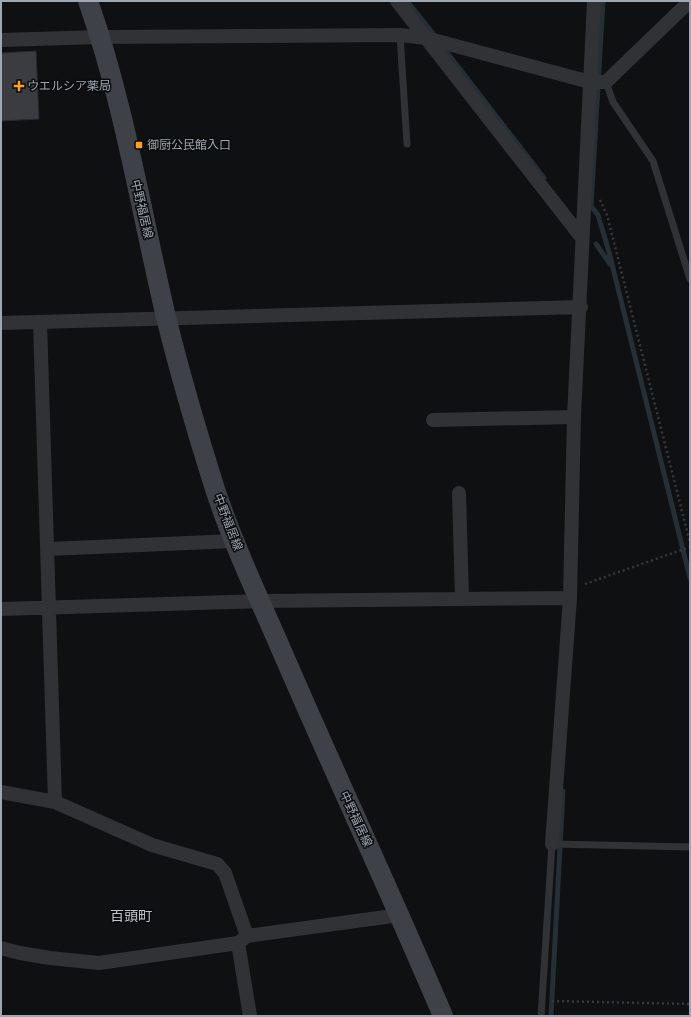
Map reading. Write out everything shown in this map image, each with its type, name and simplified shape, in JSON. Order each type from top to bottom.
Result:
[{"type":"main road","name":"中野福居線","points":[[88,1],[101,37],[117,97],[166,319],[201,442],[234,541],[338,781],[400,915],[443,1016]]},
{"type":"street","points":[[397,1],[582,238]]},
{"type":"street","points":[[552,844],[570,598],[574,417],[581,307],[582,238],[594,1]]},
{"type":"street","points":[[1,40],[101,37],[400,35],[426,38],[590,82],[606,82],[690,1]]},
{"type":"street","points":[[1,323],[581,307]]},
{"type":"street","points":[[40,322],[55,802]]},
{"type":"street","points":[[433,420],[574,417]]},
{"type":"street","points":[[459,493],[462,598]]},
{"type":"street","points":[[48,548],[234,541]]},
{"type":"street","points":[[1,609],[261,601],[570,598]]},
{"type":"street","points":[[1,792],[55,802],[152,845],[217,864],[225,874],[242,939],[250,1016]]},
{"type":"street","points":[[1,948],[50,958],[99,963],[400,915]]},
{"type":"lane","points":[[400,35],[407,144]]},
{"type":"lane","points":[[606,82],[612,102],[653,161],[690,279]]},
{"type":"lane","points":[[541,1016],[552,844],[690,847]]},
{"type":"path","points":[[600,199],[607,215],[690,543]]},
{"type":"path","points":[[570,598],[581,586],[690,547]]},
{"type":"path","points":[[542,1001],[690,1004]]},
{"type":"building","name":"ウエルシア薬局","points":[[36,51],[39,119],[1,121],[1,53]]},
{"type":"waterway","points":[[407,1],[435,36]]},
{"type":"waterway","points":[[591,206],[603,1]]},
{"type":"waterway","points":[[442,46],[544,178]]},
{"type":"waterway","points":[[591,206],[598,215],[609,252],[690,578]]},
{"type":"waterway","points":[[596,244],[610,264]]},
{"type":"waterway","points":[[551,1016],[563,791]]},
{"type":"place","name":"ウエルシア薬局","points":[[19,86]]},
{"type":"place","name":"御厨公民館入口","points":[[139,145]]},
{"type":"district","name":"百頭町","points":[[131,916]]}]
